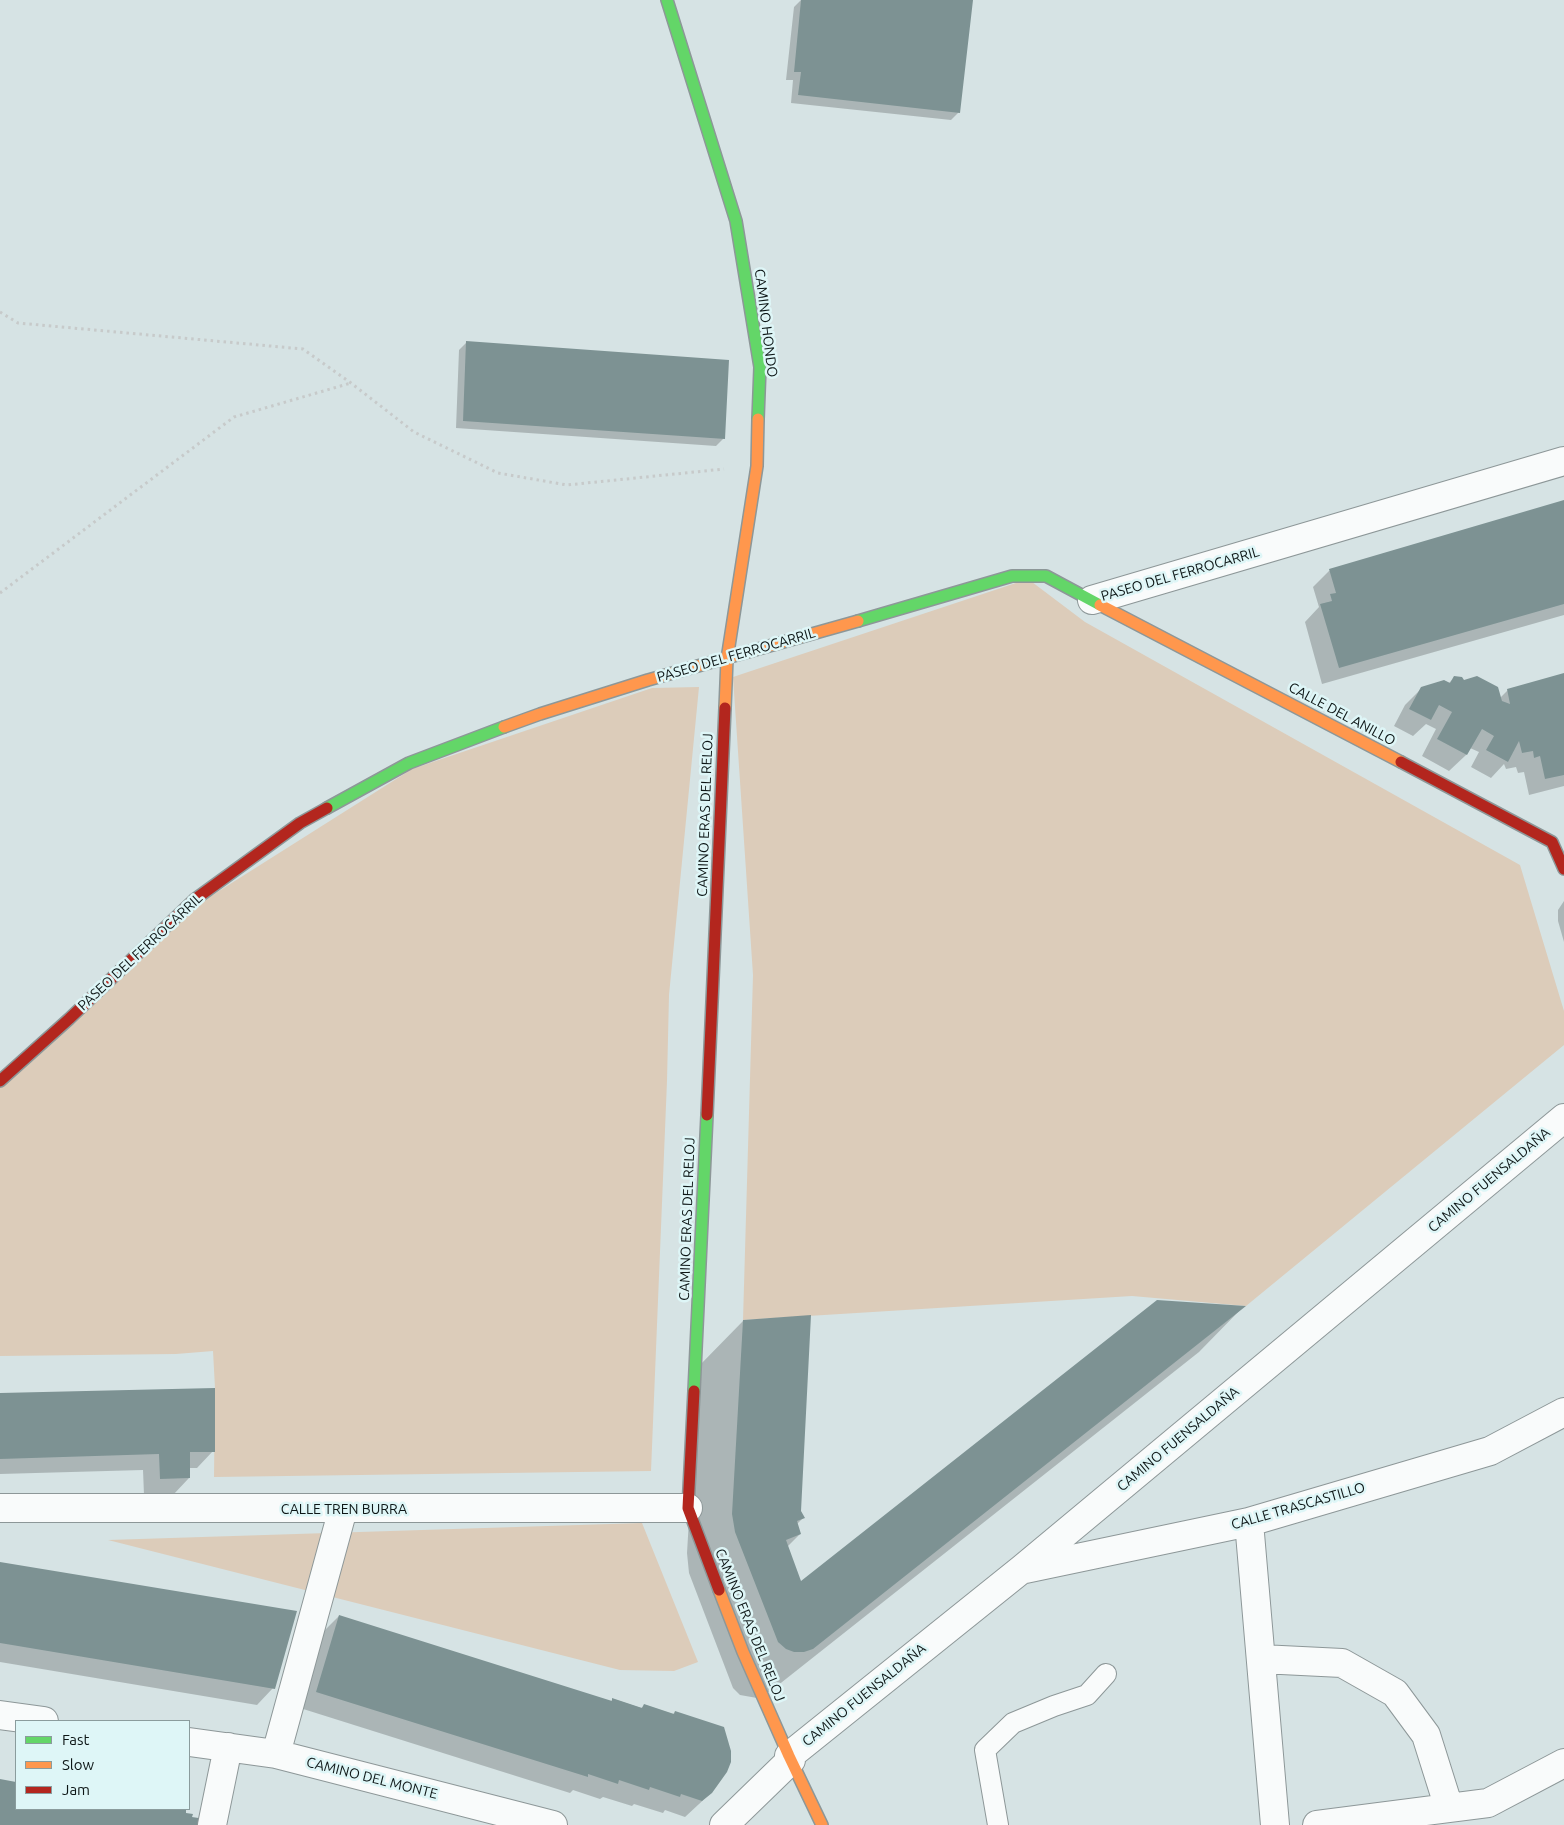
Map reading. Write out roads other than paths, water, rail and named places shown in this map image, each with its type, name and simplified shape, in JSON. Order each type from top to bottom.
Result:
[{"type":"street","name":"CAMINO HONDO","points":[[667,0],[736,221],[760,367],[757,466],[726,659]]},
{"type":"street","name":"PASEO DEL FERROCARRIL","points":[[0,1081],[69,1019],[194,900],[300,823],[409,763],[549,711],[648,680],[1012,576],[1046,576],[1092,600],[1564,461]]},
{"type":"street","name":"CALLE DEL ANILLO","points":[[1092,600],[1558,841],[1564,869]]},
{"type":"street","name":"CAMINO ERAS DEL RELOJ","points":[[726,659],[699,1307],[688,1508],[743,1652],[822,1825]]},
{"type":"street","name":"CAMINO FUENSALDAÑA","points":[[790,1758],[1022,1569],[1564,1118]]},
{"type":"street","name":"CALLE TRASCASTILLO","points":[[1022,1569],[1249,1522],[1490,1451],[1564,1412]]},
{"type":"street","name":"CALLE TREN BURRA","points":[[0,1508],[688,1508]]},
{"type":"street","points":[[276,1754],[343,1509]]},
{"type":"street","points":[[1249,1522],[1275,1825]]},
{"type":"street","points":[[1260,1659],[1342,1663],[1395,1693],[1426,1735],[1449,1808]]},
{"type":"street","points":[[0,1715],[37,1720]]},
{"type":"street","name":"CAMINO DEL MONTE","points":[[190,1742],[276,1754],[554,1825]]},
{"type":"street","points":[[212,1825],[228,1747]]},
{"type":"street","points":[[724,1825],[790,1758]]},
{"type":"street","points":[[1317,1825],[1449,1808],[1486,1814],[1564,1763]]},
{"type":"lane","points":[[998,1825],[986,1750],[1012,1723],[1054,1706],[1087,1696],[1106,1674]]}]
